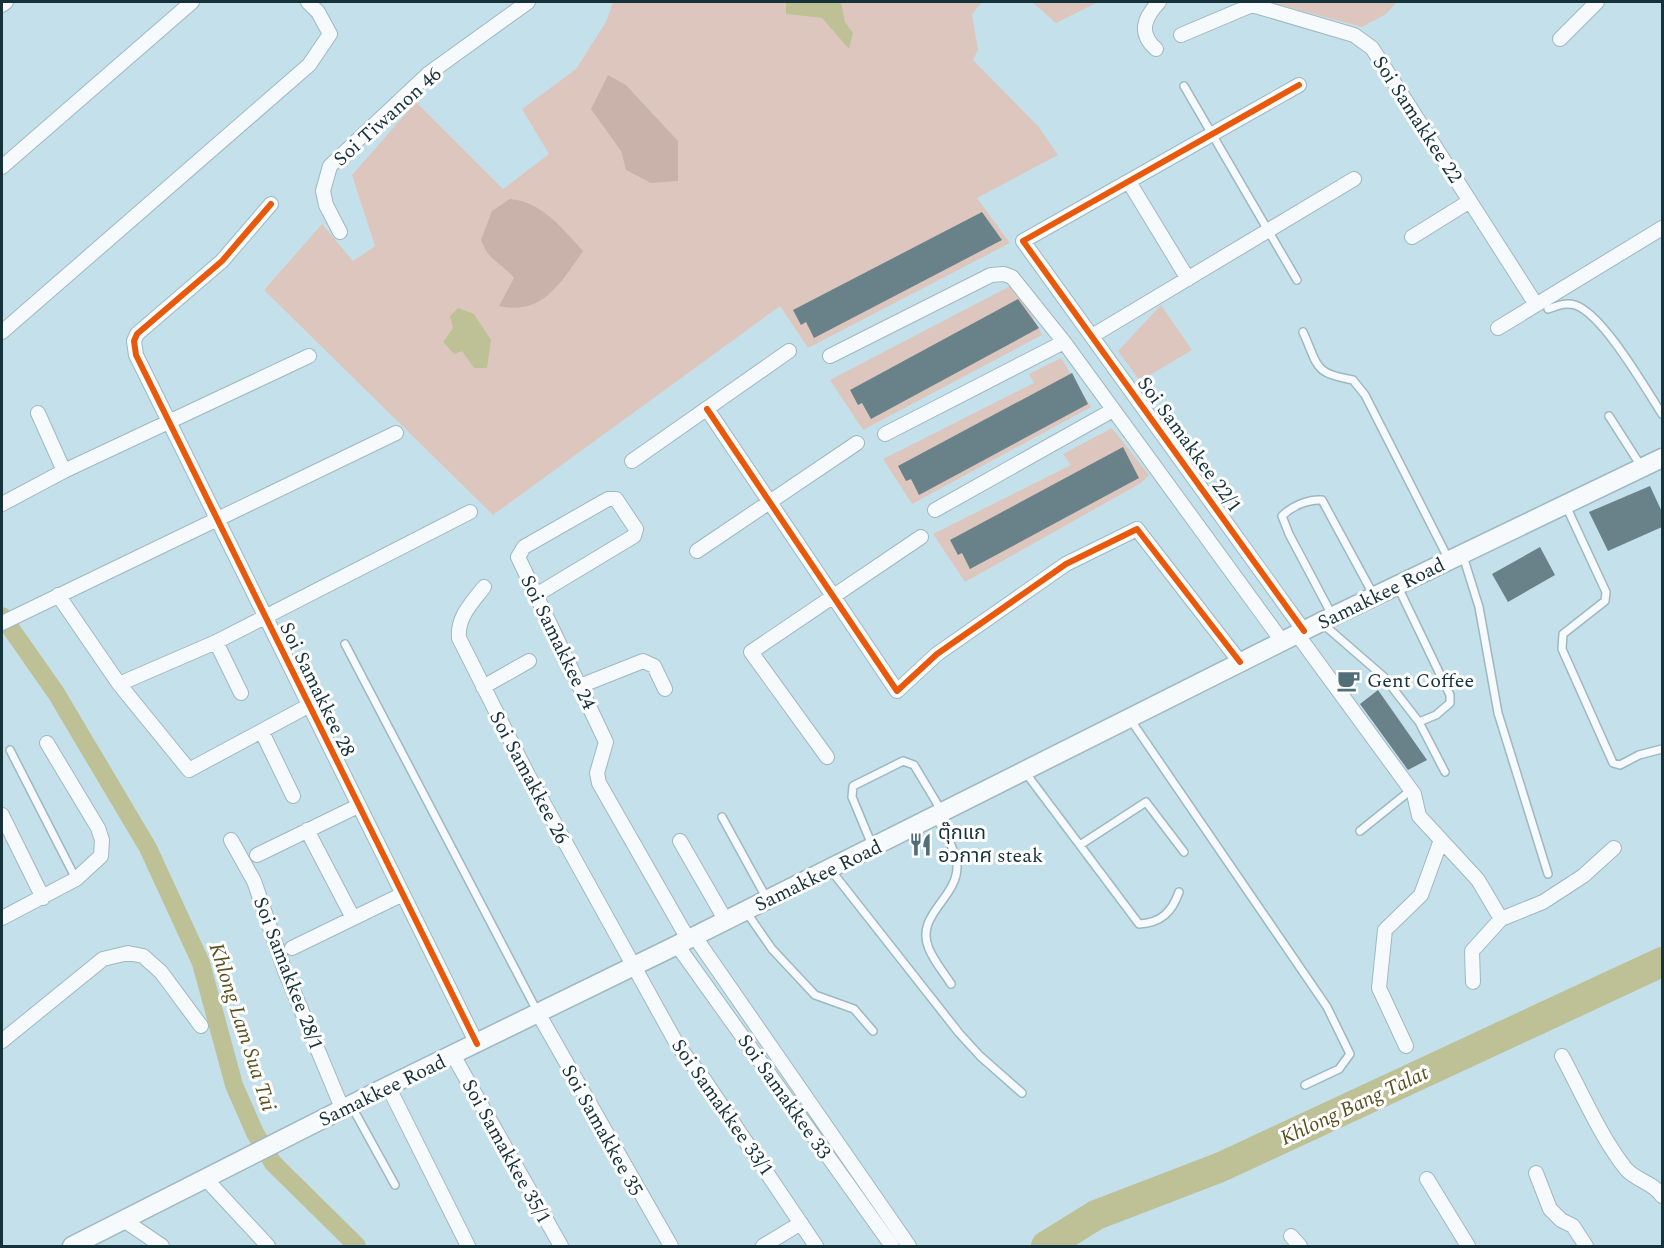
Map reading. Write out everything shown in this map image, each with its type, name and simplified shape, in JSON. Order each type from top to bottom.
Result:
[{"type":"main road","name":"Samakkee Road","points":[[72,1246],[347,1106],[477,1044],[1025,772],[1294,635],[1565,504],[1656,463]]},
{"type":"street","points":[[2,5],[6,2]]},
{"type":"street","points":[[2,166],[192,2]]},
{"type":"street","points":[[5,323],[309,65],[330,34],[318,12],[308,2]]},
{"type":"street","name":"Soi Tiwanon 46","points":[[340,232],[326,205],[323,191],[330,166],[428,74],[528,2]]},
{"type":"street","points":[[1156,49],[1144,34],[1144,21],[1159,2]]},
{"type":"street","points":[[1560,39],[1597,2]]},
{"type":"street","name":"Soi Samakkee 22","points":[[1182,35],[1249,3],[1354,35],[1372,48],[1535,303]]},
{"type":"street","points":[[1188,279],[1129,182],[1299,86]]},
{"type":"street","points":[[1092,336],[1353,179]]},
{"type":"street","name":"Soi Samakkee 22/1","points":[[1129,182],[1023,241],[1092,336],[1294,635]]},
{"type":"street","points":[[1412,237],[1470,201]]},
{"type":"street","name":"Soi Samakkee 28","points":[[271,204],[222,261],[140,332],[135,338],[134,346],[168,422],[477,1044]]},
{"type":"street","points":[[1498,328],[1535,303],[1662,228]]},
{"type":"street","points":[[830,356],[991,275],[1004,274],[1012,277],[1064,342],[1113,410],[1294,635],[1411,790],[1419,816],[1478,880],[1501,919]]},
{"type":"street","points":[[885,434],[1064,342]]},
{"type":"street","points":[[632,461],[789,351]]},
{"type":"street","points":[[2,504],[64,471],[309,356]]},
{"type":"street","points":[[707,409],[897,691],[937,654],[1066,564],[1137,529],[1240,662]]},
{"type":"street","points":[[935,510],[1113,410]]},
{"type":"street","points":[[38,413],[64,471]]},
{"type":"street","points":[[8,620],[396,433]]},
{"type":"street","points":[[697,551],[857,443]]},
{"type":"street","name":"Soi Samakkee 24","points":[[537,595],[634,536],[636,529],[616,499],[608,500],[519,552],[518,557],[606,742],[597,773],[599,783],[687,940]]},
{"type":"street","points":[[119,684],[265,618],[470,512]]},
{"type":"street","points":[[827,757],[752,652],[921,537]]},
{"type":"street","name":"Soi Samakkee 26","points":[[484,587],[466,611],[458,631],[459,638],[528,775],[635,965]]},
{"type":"street","points":[[58,595],[119,684],[189,770],[308,706]]},
{"type":"street","points":[[216,642],[242,693]]},
{"type":"street","points":[[483,687],[529,661]]},
{"type":"street","points":[[580,686],[643,661],[654,666],[665,689]]},
{"type":"street","points":[[262,732],[293,796]]},
{"type":"street","points":[[2,918],[76,879],[101,856],[102,840],[98,828],[46,743]]},
{"type":"street","points":[[257,855],[358,806]]},
{"type":"street","points":[[2,814],[42,898]]},
{"type":"street","points":[[307,830],[353,918]]},
{"type":"street","name":"Soi Samakkee 28/1","points":[[231,840],[254,880],[285,971],[347,1106]]},
{"type":"street","points":[[1406,1047],[1379,988],[1385,930],[1420,895],[1441,840]]},
{"type":"street","points":[[680,842],[726,921]]},
{"type":"street","points":[[1473,982],[1472,951],[1501,919],[1543,902],[1583,876],[1614,848]]},
{"type":"street","points":[[292,948],[401,895]]},
{"type":"street","points":[[687,940],[909,1246]]},
{"type":"street","name":"Soi Samakkee 33","points":[[687,940],[892,1246]]},
{"type":"street","points":[[2,1041],[103,959],[128,953],[143,956],[161,972],[201,1026]]},
{"type":"street","name":"Soi Samakkee 33/1","points":[[635,965],[678,1046],[703,1078],[816,1246]]},
{"type":"street","name":"Soi Samakkee 35","points":[[538,1013],[670,1246]]},
{"type":"street","name":"Soi Samakkee 35/1","points":[[453,1055],[561,1246]]},
{"type":"street","points":[[1562,1056],[1624,1165],[1638,1180],[1651,1186],[1662,1196]]},
{"type":"street","points":[[388,1086],[468,1246]]},
{"type":"street","points":[[1536,1173],[1550,1209],[1561,1220],[1573,1226],[1586,1246]]},
{"type":"street","points":[[205,1178],[268,1246]]},
{"type":"street","points":[[1427,1179],[1468,1246]]},
{"type":"street","points":[[125,1221],[162,1246]]},
{"type":"street","points":[[763,1246],[801,1223]]},
{"type":"lane","points":[[1184,86],[1211,136],[1297,280]]},
{"type":"lane","points":[[1548,309],[1567,303],[1578,306],[1590,315],[1611,338],[1662,414]]},
{"type":"lane","points":[[1303,332],[1321,370],[1327,376],[1353,380],[1365,395],[1456,556],[1479,607],[1498,713],[1548,874]]},
{"type":"lane","points":[[1609,416],[1656,463]]},
{"type":"lane","points":[[1374,597],[1322,500],[1312,499],[1287,511],[1282,516],[1327,619],[1384,677],[1419,722],[1445,772]]},
{"type":"lane","points":[[1565,504],[1606,592],[1605,601],[1563,634],[1563,649],[1613,763],[1620,765],[1639,755],[1662,749]]},
{"type":"lane","points":[[1397,585],[1451,699],[1436,715],[1419,722]]},
{"type":"lane","points":[[345,644],[538,1013]]},
{"type":"lane","points":[[1130,719],[1327,1007],[1350,1054],[1339,1069],[1305,1085]]},
{"type":"lane","points":[[10,750],[76,879]]},
{"type":"lane","points":[[873,848],[852,797],[853,786],[903,761],[914,765],[939,814],[958,863],[957,878],[929,918],[925,935],[929,949],[951,984]]},
{"type":"lane","points":[[1025,772],[1139,924],[1160,920],[1173,909],[1179,892]]},
{"type":"lane","points":[[1360,831],[1411,790]]},
{"type":"lane","points":[[1080,845],[1146,802],[1184,852]]},
{"type":"lane","points":[[722,817],[767,899]]},
{"type":"lane","points":[[830,869],[959,1033],[980,1056],[1022,1093]]},
{"type":"lane","points":[[745,910],[771,949],[815,994],[854,1009],[873,1031]]},
{"type":"lane","points":[[347,1106],[395,1185]]},
{"type":"shaded area","points":[[613,2],[786,2],[786,14],[822,18],[849,48],[853,33],[845,22],[841,2],[982,2],[972,14],[978,50],[973,60],[1038,126],[1058,155],[977,198],[1010,243],[808,348],[780,306],[493,515],[264,290],[322,224],[353,261],[375,246],[352,175],[416,102],[503,189],[549,154],[522,109],[576,69],[606,22]],"holes":[[[626,85],[678,141],[651,182],[626,170],[621,151]],[[503,265],[569,272],[555,286],[514,278]],[[453,328],[454,354],[443,342]]]},
{"type":"shaded area","points":[[786,2],[841,2],[845,22],[853,33],[849,49],[822,18],[786,14]]},
{"type":"shaded area","points":[[1032,2],[1098,2],[1056,23]]},
{"type":"shaded area","points":[[1269,2],[1397,2],[1386,14],[1362,27]]},
{"type":"shaded area","points":[[608,75],[626,85],[678,141],[678,181],[651,183],[626,170],[621,151],[591,109]]},
{"type":"shaded area","points":[[510,199],[532,205],[551,218],[583,251],[549,294],[527,306],[514,308],[499,306],[514,278],[491,257],[481,240],[492,211]]},
{"type":"shaded area","points":[[1014,284],[1042,335],[863,430],[830,380]]},
{"type":"shaded area","points":[[1161,305],[1192,350],[1140,381],[1118,351]]},
{"type":"shaded area","points":[[458,308],[474,314],[491,340],[487,368],[474,368],[462,351],[454,354],[443,342],[453,328],[450,316]]},
{"type":"shaded area","points":[[1061,358],[1091,407],[912,504],[883,459],[1034,383],[1029,374]]},
{"type":"shaded area","points":[[1112,428],[1149,475],[1141,483],[965,582],[933,534],[1071,465],[1063,454]]},
{"type":"building","points":[[982,212],[1002,240],[814,338],[806,322],[801,325],[793,310]]},
{"type":"building","points":[[1018,299],[1039,328],[871,419],[862,403],[858,405],[850,390]]},
{"type":"building","points":[[1072,373],[1088,404],[919,495],[911,479],[906,481],[898,466]]},
{"type":"building","points":[[1123,447],[1139,478],[970,569],[962,553],[958,555],[950,540]]},
{"type":"building","points":[[1650,486],[1662,512],[1662,527],[1608,551],[1589,512]]},
{"type":"building","points":[[1540,547],[1555,575],[1508,602],[1492,574]]},
{"type":"building","points":[[1378,690],[1427,760],[1408,770],[1360,704]]},
{"type":"waterway","name":"Khlong Lam Sua Tai","points":[[2,616],[56,693],[148,848],[201,963],[234,1085],[255,1133],[273,1163],[357,1246]]},
{"type":"waterway","name":"Khlong Bang Talat","points":[[1046,1246],[1096,1215],[1221,1167],[1662,962]]},
{"type":"cycle path","points":[[1299,85],[1023,241],[1304,631]]},
{"type":"cycle path","points":[[271,204],[222,261],[137,334],[134,341],[136,355],[477,1044]]},
{"type":"cycle path","points":[[707,409],[897,691],[937,654],[1066,564],[1137,529],[1240,662]]},
{"type":"place","name":"Gent Coffee","points":[[1349,680]]},
{"type":"place","name":"ตุ๊กแก อวกาศ steak","points":[[920,844]]}]
